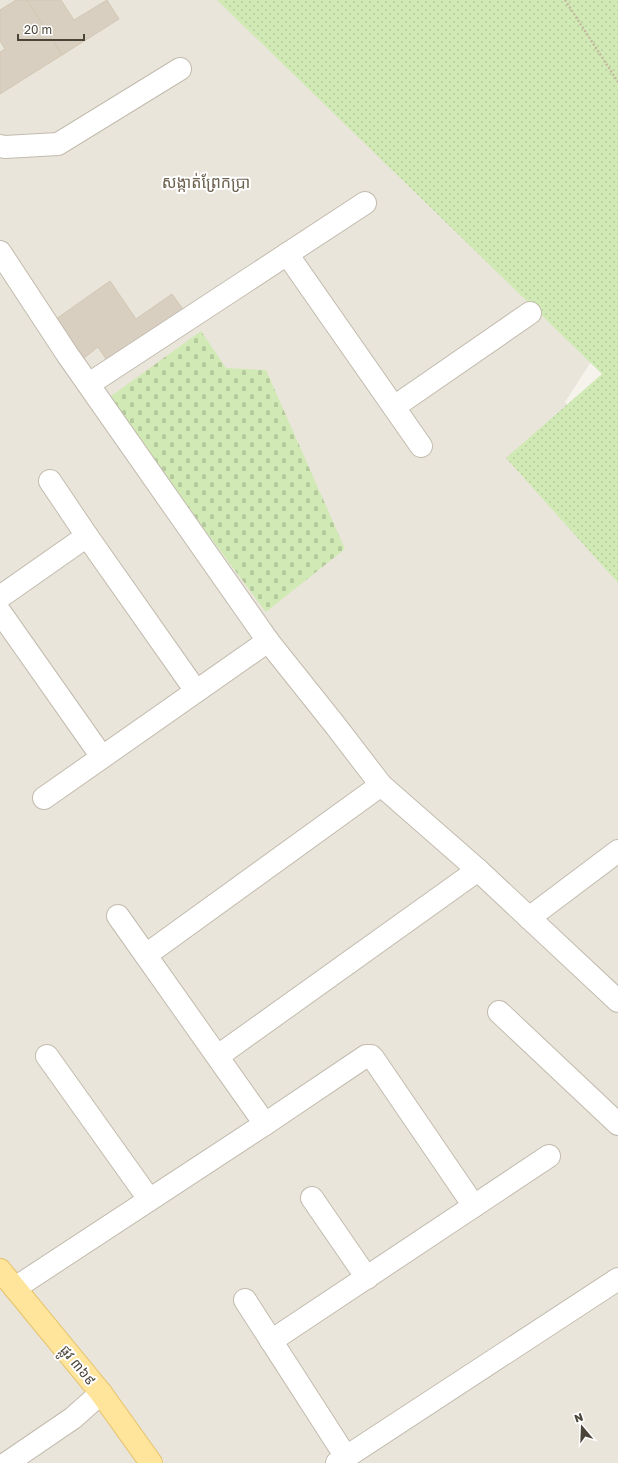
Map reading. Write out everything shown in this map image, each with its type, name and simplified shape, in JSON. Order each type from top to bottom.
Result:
[{"type":"main road","name":"ផ្លូវ ៣៦៩","points":[[6,1282],[101,1394],[150,1463]]},
{"type":"street","points":[[0,146],[58,144],[180,69]]},
{"type":"street","points":[[89,384],[365,203]]},
{"type":"street","points":[[0,252],[68,354],[268,641],[381,785],[615,993]]},
{"type":"street","points":[[288,254],[421,446]]},
{"type":"street","points":[[394,407],[530,313]]},
{"type":"street","points":[[50,481],[196,691]]},
{"type":"street","points":[[0,597],[87,536]]},
{"type":"street","points":[[0,612],[102,757]]},
{"type":"street","points":[[44,798],[268,641]]},
{"type":"street","points":[[146,955],[381,785]]},
{"type":"street","points":[[529,918],[618,851]]},
{"type":"street","points":[[218,1056],[478,870]]},
{"type":"street","points":[[118,916],[265,1124]]},
{"type":"street","points":[[499,1012],[618,1124]]},
{"type":"street","points":[[47,1056],[149,1200]]},
{"type":"street","points":[[6,1282],[149,1200],[366,1056],[371,1056],[474,1206]]},
{"type":"street","points":[[271,1341],[549,1156]]},
{"type":"street","points":[[312,1198],[367,1278]]},
{"type":"street","points":[[245,1300],[342,1460],[618,1280]]},
{"type":"street","points":[[7,1463],[73,1418],[101,1394]]},
{"type":"path","points":[[566,0],[618,82]]},
{"type":"shaded area","points":[[0,0],[618,0],[618,320],[565,402],[618,470],[618,1463],[0,1463]]},
{"type":"green space","points":[[217,0],[618,0],[618,583],[506,458],[602,374]]},
{"type":"green space","points":[[201,331],[226,368],[266,370],[345,549],[266,612],[107,399]]},
{"type":"building","points":[[16,0],[27,0],[62,55],[0,94],[0,52],[5,49],[0,41],[0,10]]},
{"type":"building","points":[[27,0],[61,0],[74,20],[107,0],[119,19],[62,55]]},
{"type":"building","points":[[110,281],[136,319],[172,294],[185,312],[110,365],[98,347],[84,358],[56,319]]},
{"type":"district","name":"សង្កាត់ព្រែកប្រា","points":[[206,182]]}]
